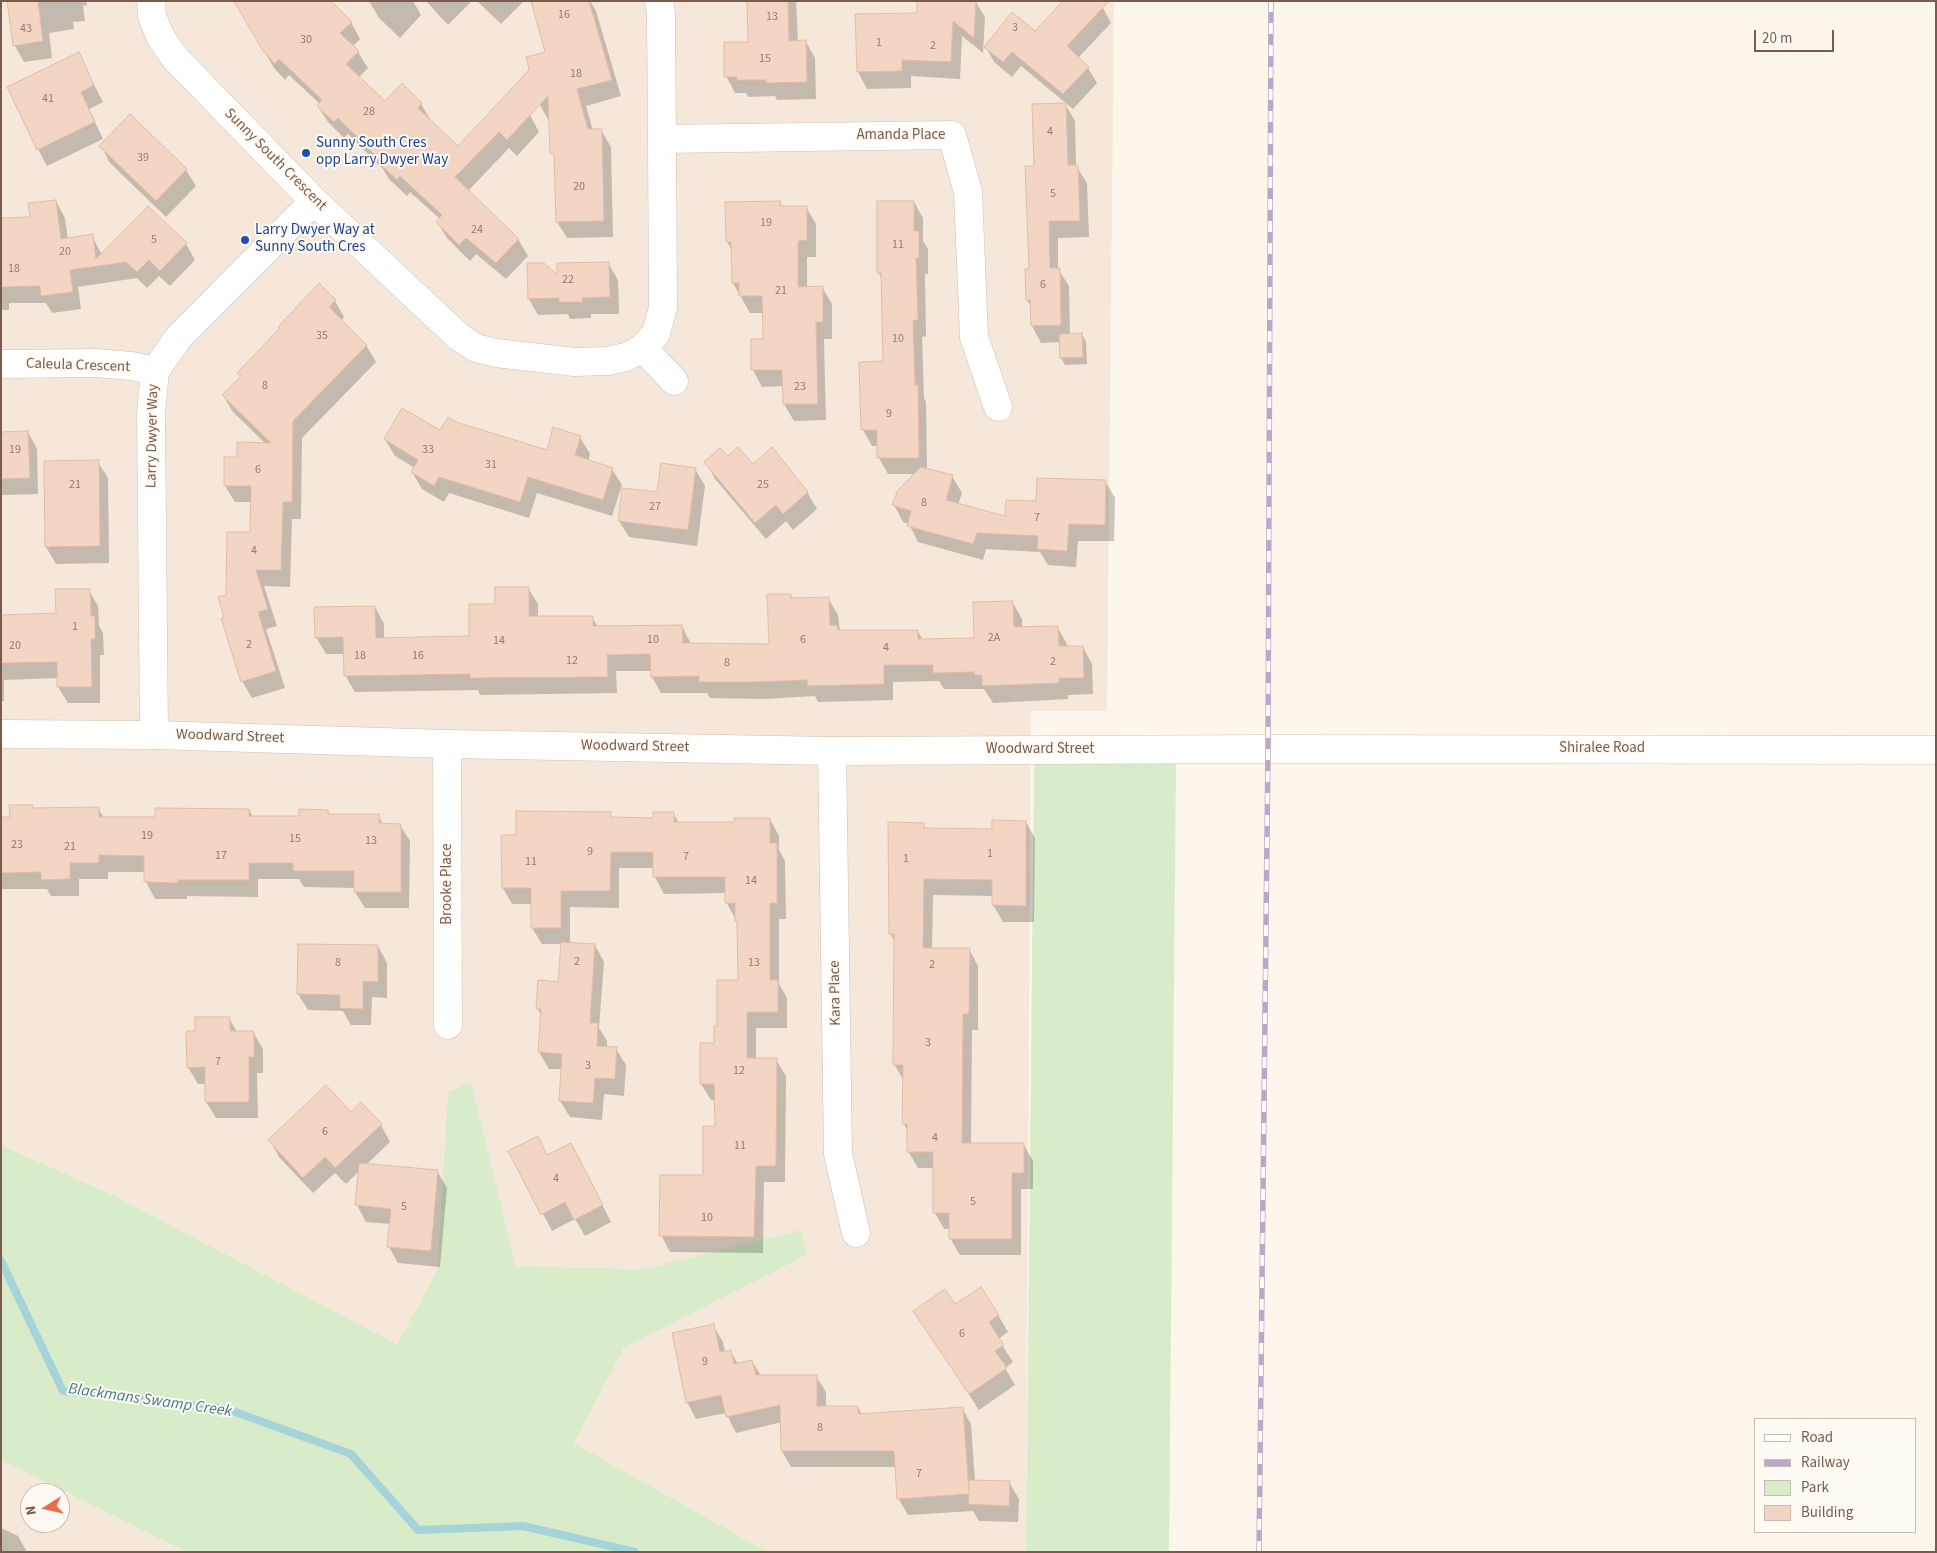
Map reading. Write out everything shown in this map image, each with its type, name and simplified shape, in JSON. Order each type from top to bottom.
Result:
[{"type":"street","name":"Sunny South Crescent","points":[[151,1],[152,16],[160,36],[174,57],[314,201],[459,338],[476,348],[496,353],[575,362],[608,362],[626,357],[642,348],[656,333],[662,308],[662,138],[659,1]]},
{"type":"street","name":"Amanda Place","points":[[662,138],[952,135],[968,192],[974,337],[998,407]]},
{"type":"street","name":"Larry Dwyer Way","points":[[154,735],[151,414],[155,371],[178,338],[314,201]]},
{"type":"street","points":[[642,348],[674,381]]},
{"type":"street","name":"Caleula Crescent","points":[[1,364],[96,363],[131,366],[155,371]]},
{"type":"street","name":"Woodward Street","points":[[1,734],[154,735],[447,744],[832,750],[1268,749]]},
{"type":"street","name":"Brooke Place","points":[[447,744],[448,1025]]},
{"type":"street","name":"Shiralee Road","points":[[1268,749],[1936,750]]},
{"type":"street","name":"Kara Place","points":[[832,750],[838,1154],[856,1233]]},
{"type":"shaded area","points":[[1,1],[1114,1],[1107,711],[1031,711],[1026,1552],[768,1552],[574,1443],[624,1348],[807,1255],[801,1231],[643,1269],[516,1266],[471,1083],[448,1092],[437,1270],[397,1344],[115,1196],[1,1145]]},
{"type":"shaded area","points":[[1,1460],[47,1483],[20,1483],[20,1533],[70,1533],[70,1494],[186,1552],[1,1552]]},
{"type":"green space","points":[[1034,761],[1176,764],[1169,1552],[1026,1552]]},
{"type":"green space","points":[[471,1082],[516,1266],[643,1269],[801,1230],[807,1255],[624,1348],[574,1443],[768,1552],[186,1552],[70,1494],[70,1483],[47,1483],[1,1460],[1,1145],[115,1196],[397,1344],[437,1270],[448,1092]]},
{"type":"building","points":[[7,1],[38,1],[43,41],[13,46]]},
{"type":"building","points":[[234,1],[331,1],[352,22],[340,33],[359,51],[346,64],[385,101],[402,83],[422,103],[418,108],[458,146],[529,70],[526,57],[545,52],[531,1],[589,1],[612,80],[577,89],[588,129],[602,129],[604,221],[556,222],[554,154],[550,154],[548,96],[507,140],[499,132],[455,177],[519,239],[496,263],[466,238],[459,245],[436,222],[442,215],[400,176],[397,180],[338,118],[334,122],[317,106],[322,100],[279,59],[275,64],[263,51]]},
{"type":"building","points":[[747,1],[788,1],[789,41],[806,40],[807,82],[766,83],[766,80],[737,80],[737,77],[724,77],[724,42],[748,42]]},
{"type":"building","points":[[917,1],[976,1],[974,38],[953,21],[951,62],[902,60],[902,71],[857,72],[855,14],[917,13]]},
{"type":"building","points":[[1063,1],[1109,1],[1067,46],[1089,67],[1063,94],[1012,52],[1003,62],[984,47],[1012,12],[1035,31]]},
{"type":"building","points":[[79,52],[94,85],[81,92],[95,122],[37,150],[7,87]]},
{"type":"building","points":[[1066,103],[1068,165],[1078,165],[1080,221],[1049,221],[1050,268],[1060,268],[1061,325],[1031,326],[1030,300],[1026,300],[1025,269],[1029,269],[1025,166],[1034,166],[1032,104]]},
{"type":"building","points":[[130,114],[187,169],[156,201],[99,146]]},
{"type":"building","points":[[56,200],[61,239],[93,234],[96,259],[148,206],[187,243],[160,271],[149,260],[137,272],[126,262],[70,270],[73,292],[41,296],[40,286],[1,287],[1,218],[30,217],[28,203]]},
{"type":"building","points":[[780,201],[780,206],[807,206],[807,240],[798,241],[798,287],[823,286],[823,322],[816,322],[818,404],[783,404],[782,370],[751,370],[751,339],[763,339],[762,296],[739,296],[739,283],[732,283],[731,242],[726,242],[725,202]]},
{"type":"building","points":[[877,201],[914,201],[914,231],[919,231],[919,258],[916,258],[918,320],[913,320],[915,385],[918,385],[919,458],[877,458],[877,430],[861,430],[859,362],[883,361],[881,273],[877,273]]},
{"type":"building","points":[[609,262],[610,297],[582,298],[583,302],[559,302],[559,298],[528,299],[527,263],[544,263],[557,275],[557,263]]},
{"type":"building","points":[[319,283],[336,300],[329,307],[367,345],[293,421],[292,502],[283,502],[281,570],[256,570],[268,609],[258,612],[276,671],[241,682],[221,618],[224,618],[218,597],[226,595],[227,532],[250,532],[251,486],[224,486],[224,457],[237,457],[237,442],[271,443],[222,395],[241,376],[237,373]]},
{"type":"building","points":[[1082,333],[1083,357],[1060,358],[1059,334]]},
{"type":"building","points":[[402,408],[440,430],[448,417],[456,422],[547,450],[553,427],[581,436],[575,455],[613,468],[603,500],[528,477],[520,502],[439,477],[434,486],[411,472],[418,460],[384,439]]},
{"type":"building","points":[[28,431],[30,478],[1,479],[1,432]]},
{"type":"building","points":[[738,447],[753,464],[772,447],[808,492],[783,514],[776,505],[755,523],[704,462],[720,448],[728,456]]},
{"type":"building","points":[[99,460],[100,546],[45,547],[44,461]]},
{"type":"building","points":[[661,463],[696,468],[688,530],[618,521],[622,488],[657,492]]},
{"type":"building","points":[[921,467],[953,475],[946,500],[1005,516],[1006,500],[1036,501],[1037,478],[1106,480],[1105,525],[1069,524],[1067,551],[1037,549],[1038,536],[977,533],[973,544],[907,526],[911,511],[892,505],[898,490]]},
{"type":"building","points":[[495,587],[529,587],[529,616],[593,616],[593,626],[682,625],[683,643],[769,644],[767,594],[791,594],[791,598],[829,597],[830,625],[837,625],[838,630],[918,630],[918,639],[974,638],[973,602],[1013,601],[1014,627],[1058,626],[1059,646],[1083,646],[1084,678],[1059,678],[1059,683],[982,686],[982,675],[974,675],[974,672],[933,673],[933,665],[884,665],[884,684],[808,686],[807,680],[699,682],[699,676],[651,677],[650,654],[607,655],[608,677],[470,678],[470,674],[344,676],[343,637],[315,638],[314,607],[375,606],[376,638],[469,636],[469,604],[495,604]]},
{"type":"building","points":[[55,589],[90,589],[91,616],[95,616],[95,639],[91,639],[92,687],[57,687],[57,662],[1,663],[1,615],[56,613]]},
{"type":"building","points":[[9,805],[33,805],[33,808],[99,807],[99,817],[155,817],[155,808],[249,809],[249,816],[299,816],[299,809],[328,810],[328,814],[379,814],[379,823],[401,824],[401,892],[354,892],[354,871],[293,871],[293,863],[249,863],[249,880],[178,880],[178,883],[144,882],[144,856],[99,855],[99,863],[70,863],[70,879],[41,880],[41,872],[1,873],[1,817],[10,817]]},
{"type":"building","points":[[516,811],[611,812],[611,817],[653,818],[653,812],[674,812],[674,822],[734,822],[734,818],[770,818],[770,843],[777,843],[777,903],[770,903],[770,980],[778,980],[778,1012],[747,1012],[747,1058],[777,1058],[776,1166],[756,1166],[754,1237],[659,1236],[660,1175],[703,1175],[703,1126],[715,1126],[714,1084],[700,1084],[700,1043],[714,1043],[714,1026],[717,1026],[717,980],[738,980],[735,903],[725,903],[725,877],[653,877],[653,852],[611,852],[610,891],[561,891],[561,928],[531,928],[531,888],[502,888],[501,835],[516,835]]},
{"type":"building","points":[[992,820],[1026,821],[1026,906],[992,905],[992,880],[924,879],[923,948],[970,948],[969,1014],[963,1014],[962,1143],[1024,1143],[1024,1173],[1012,1173],[1012,1239],[949,1239],[949,1213],[933,1213],[933,1152],[907,1152],[907,1124],[902,1124],[903,1065],[893,1065],[894,934],[889,934],[888,822],[924,823],[924,828],[992,829]]},
{"type":"building","points":[[561,942],[595,944],[590,1023],[598,1023],[597,1046],[617,1047],[615,1079],[595,1078],[593,1103],[559,1101],[562,1054],[538,1052],[541,1009],[536,1009],[538,980],[558,982]]},
{"type":"building","points":[[298,944],[378,945],[378,982],[363,981],[363,1009],[340,1008],[340,995],[297,994]]},
{"type":"building","points":[[195,1017],[230,1017],[230,1031],[254,1031],[254,1057],[249,1057],[249,1102],[205,1102],[205,1067],[187,1068],[186,1031],[195,1031]]},
{"type":"building","points":[[326,1085],[351,1112],[361,1102],[382,1124],[335,1168],[325,1157],[303,1178],[268,1140]]},
{"type":"building","points":[[538,1136],[547,1155],[571,1143],[603,1205],[574,1220],[565,1202],[541,1215],[508,1151]]},
{"type":"building","points":[[359,1163],[438,1170],[431,1251],[387,1247],[391,1209],[355,1205]]},
{"type":"building","points":[[981,1287],[999,1315],[989,1322],[1004,1345],[995,1351],[1007,1368],[969,1394],[913,1311],[945,1289],[955,1304]]},
{"type":"building","points":[[714,1324],[720,1352],[731,1350],[734,1364],[752,1360],[756,1375],[817,1375],[817,1406],[858,1406],[858,1414],[963,1407],[969,1492],[969,1480],[1010,1481],[1009,1506],[968,1504],[969,1494],[897,1499],[894,1451],[781,1451],[780,1405],[726,1417],[721,1395],[686,1403],[672,1333]]},
{"type":"waterway","name":"Blackmans Swamp Creek","points":[[1,1261],[63,1391],[227,1409],[351,1454],[418,1530],[523,1526],[635,1552]]},
{"type":"railway","points":[[1259,1552],[1268,749],[1271,1]]},
{"type":"place","name":"Sunny South Cres opp Larry Dwyer Way","points":[[306,153]]},
{"type":"place","name":"Larry Dwyer Way at Sunny South Cres","points":[[245,240]]}]
